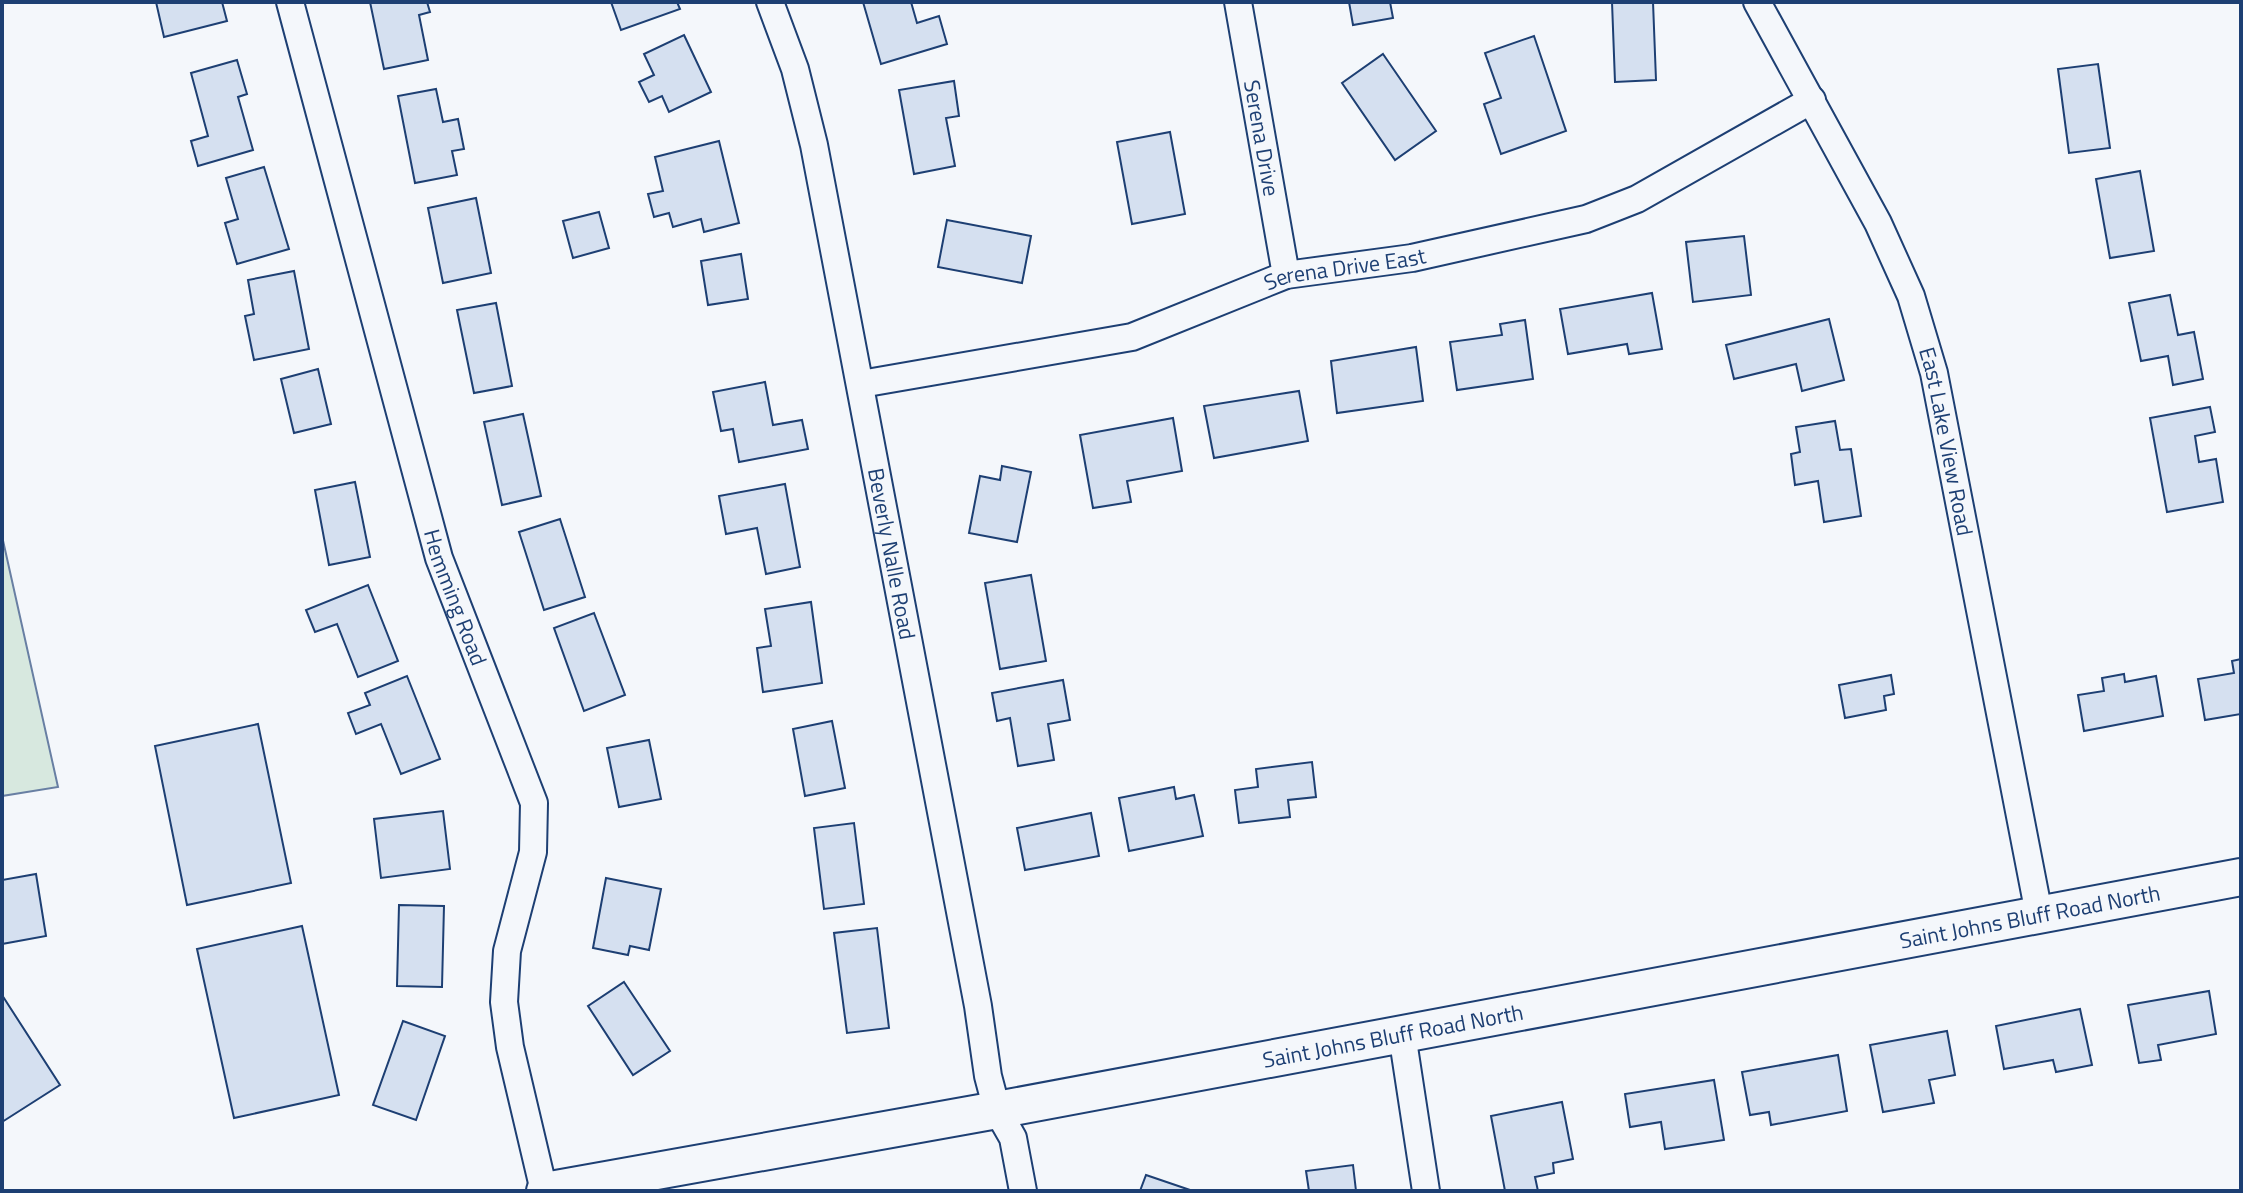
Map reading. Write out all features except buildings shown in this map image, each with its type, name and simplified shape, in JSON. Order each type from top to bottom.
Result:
[{"type":"main road","name":"Saint Johns Bluff Road North","points":[[545,1191],[997,1110],[2241,877]]},
{"type":"street","name":"Hemming Road","points":[[290,2],[439,558],[528,780],[534,803],[533,852],[507,951],[504,1002],[510,1047],[545,1191]]},
{"type":"street","name":"Beverly Nalle Road","points":[[770,2],[795,69],[814,145],[997,1110],[1013,1138],[1023,1191]]},
{"type":"street","name":"Serena Drive","points":[[1238,2],[1286,275]]},
{"type":"street","name":"East Lake View Road","points":[[1757,2],[1878,223],[1911,296],[1934,373],[2039,914]]},
{"type":"street","name":"Serena Drive East","points":[[861,384],[1132,337],[1286,275],[1412,258],[1586,219],[1637,199],[1812,100]]},
{"type":"street","points":[[1402,1034],[1426,1191]]},
{"type":"shaded area","points":[[2,536],[58,787],[2,796]]}]
